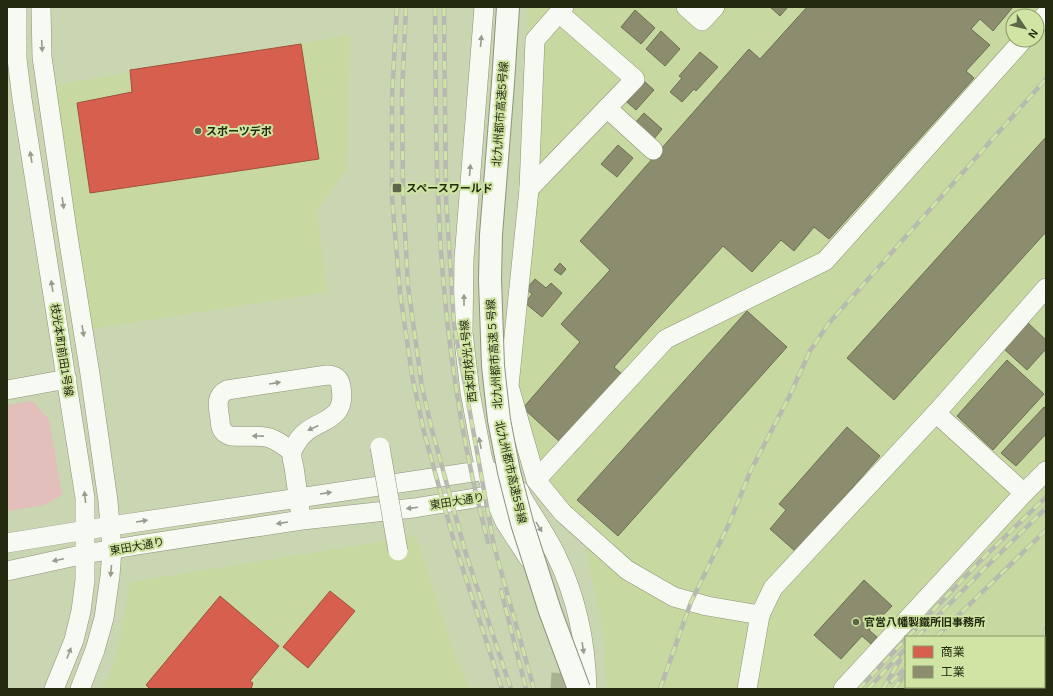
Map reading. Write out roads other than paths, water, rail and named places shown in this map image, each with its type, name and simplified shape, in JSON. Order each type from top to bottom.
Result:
[{"type":"highway","name":"北九州都市高速5号線","points":[[503,7],[504,83],[491,235],[490,280],[493,366],[499,420],[509,472],[536,571],[559,638],[579,689]]},
{"type":"highway","points":[[504,83],[508,7]]},
{"type":"street","name":"枝光本町前田1号線","points":[[17,7],[17,59],[22,100],[85,498],[85,580],[81,611],[74,640],[54,689]]},
{"type":"street","points":[[41,7],[42,57],[91,381],[111,526],[112,550],[104,618],[95,650],[80,689]]},
{"type":"street","name":"西本町枝光1号線","points":[[484,7],[464,259],[463,332],[470,392],[486,470],[493,495],[505,522],[555,602],[561,639],[561,673]]},
{"type":"street","points":[[513,7],[494,204],[492,305],[493,352],[499,411],[505,447],[514,478],[523,499],[556,554],[567,582],[578,618],[587,668],[587,689]]},
{"type":"street","points":[[686,7],[702,21],[715,7]]},
{"type":"street","points":[[529,189],[635,80],[561,10],[535,40],[529,189],[509,386],[536,480],[563,513],[627,570],[674,597],[707,606],[760,615]]},
{"type":"street","points":[[536,480],[666,339],[825,261],[1015,48]]},
{"type":"street","points":[[607,108],[653,150]]},
{"type":"street","points":[[747,689],[760,615],[773,588],[936,413],[1046,288]]},
{"type":"street","points":[[292,452],[275,439],[266,436],[231,436],[226,434],[221,427],[218,406],[218,401],[223,392],[227,390],[327,375],[336,377],[341,384],[342,402],[336,414],[330,419],[307,430],[298,439],[292,452],[302,520]]},
{"type":"street","points":[[7,390],[67,379]]},
{"type":"street","points":[[936,413],[1024,493]]},
{"type":"street","points":[[380,447],[398,551]]},
{"type":"street","points":[[7,543],[298,497],[486,470],[514,478]]},
{"type":"street","points":[[843,689],[1046,471]]},
{"type":"street","name":"東田大通り","points":[[7,571],[85,554],[302,520],[414,508],[493,495],[514,478]]},
{"type":"tunnel","points":[[560,689],[561,673]]},
{"type":"railway","points":[[397,7],[392,97],[392,197],[400,293],[412,375],[424,432],[455,545],[502,689]]},
{"type":"railway","points":[[406,7],[402,93],[403,196],[408,286],[422,387],[432,430],[466,554],[511,689]]},
{"type":"railway","points":[[435,7],[437,169],[443,280],[453,368],[460,412],[477,499],[488,542]]},
{"type":"railway","points":[[444,7],[446,197],[454,324],[494,546],[534,689]]},
{"type":"railway","points":[[660,689],[691,602],[729,524],[751,470],[789,397],[810,351],[829,323],[1046,79]]},
{"type":"railway","points":[[909,636],[979,562],[1046,497]]},
{"type":"railway","points":[[918,636],[1046,508]]},
{"type":"railway","points":[[937,636],[1046,530]]},
{"type":"railway","points":[[501,590],[526,689]]},
{"type":"railway","points":[[1044,636],[1046,629]]},
{"type":"railway","points":[[859,689],[905,640]]},
{"type":"railway","points":[[868,689],[905,649]]},
{"type":"railway","points":[[883,689],[900,660]]},
{"type":"railway","points":[[891,682],[905,668]]},
{"type":"railway","points":[[894,689],[905,674]]},
{"type":"place","name":"スポーツデポ","points":[[198,131]]},
{"type":"place","name":"スペースワールド","points":[[397,188]]},
{"type":"place","name":"官営八幡製鐵所旧事務所","points":[[856,622]]}]
